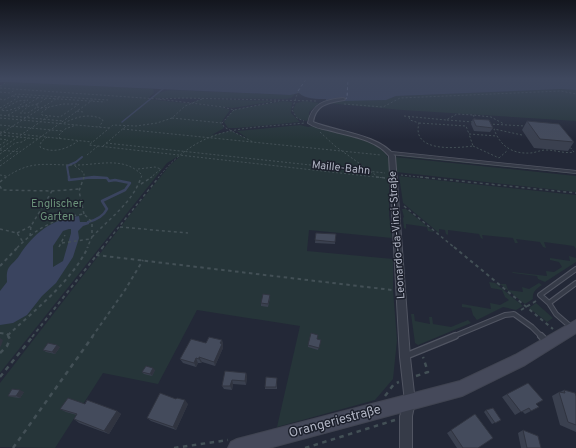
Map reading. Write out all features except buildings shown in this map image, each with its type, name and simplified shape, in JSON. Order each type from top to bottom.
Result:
[{"type":"main road","name":"Orangeriestraße","points":[[237,448],[408,409],[462,388],[520,360],[570,330]]},
{"type":"street","points":[[343,99],[324,102],[314,110],[311,115],[312,124],[356,136],[380,146],[391,155]]},
{"type":"street","name":"Leonardo-da-Vinci-Straße","points":[[391,155],[408,409],[406,448]]},
{"type":"lane","points":[[391,155],[576,172]]},
{"type":"lane","points":[[570,330],[556,314],[549,303],[540,295],[576,269]]},
{"type":"lane","points":[[549,303],[576,283]]},
{"type":"lane","points":[[405,357],[505,316],[514,314],[532,327],[548,344]]},
{"type":"path","points":[[0,108],[16,99]]},
{"type":"path","points":[[0,114],[12,111],[28,101],[26,99],[18,100],[12,105],[1,110],[4,112]]},
{"type":"path","points":[[0,120],[37,99]]},
{"type":"path","points":[[20,105],[29,106],[37,104],[45,99]]},
{"type":"path","points":[[0,134],[56,99],[105,102]]},
{"type":"path","points":[[0,166],[94,99],[108,100]]},
{"type":"path","points":[[144,99],[158,99],[187,104],[223,107],[234,110],[281,100]]},
{"type":"path","points":[[172,118],[175,112],[187,104],[202,99],[294,100],[382,108],[398,99]]},
{"type":"path","points":[[67,103],[72,100]]},
{"type":"path","points":[[294,100],[292,110],[296,118],[312,124],[324,137],[379,177]]},
{"type":"path","points":[[67,103],[80,104],[60,117],[40,114],[57,104],[67,103]]},
{"type":"path","points":[[6,104],[12,105]]},
{"type":"path","points":[[22,113],[20,112],[29,106]]},
{"type":"path","points":[[17,116],[22,113],[28,113],[37,107],[48,108]]},
{"type":"path","points":[[234,110],[222,122],[172,118],[146,126],[126,126],[113,124],[89,145],[379,177],[393,176]]},
{"type":"path","points":[[77,111],[86,112]]},
{"type":"path","points":[[0,114],[63,121]]},
{"type":"path","points":[[446,120],[457,114],[473,115],[491,117],[504,124]]},
{"type":"path","points":[[473,115],[477,122]]},
{"type":"path","points":[[0,150],[49,116]]},
{"type":"path","points":[[64,124],[78,117],[96,116],[103,121],[99,127]]},
{"type":"path","points":[[404,116],[480,122]]},
{"type":"path","points":[[409,117],[410,120],[419,123],[466,126]]},
{"type":"path","points":[[0,118],[109,128]]},
{"type":"path","points":[[464,121],[473,146]]},
{"type":"path","points":[[222,122],[224,127],[254,143]]},
{"type":"path","points":[[419,123],[418,130],[420,136],[430,144],[444,148],[473,146],[499,158],[506,159]]},
{"type":"path","points":[[484,123],[527,126]]},
{"type":"path","points":[[0,377],[167,166],[180,155],[220,132],[312,124]]},
{"type":"path","points":[[0,125],[62,131],[78,125]]},
{"type":"path","points":[[103,146],[126,126]]},
{"type":"path","name":"Maille-Bahn","points":[[123,129],[254,143],[391,155]]},
{"type":"path","points":[[522,135],[508,130],[494,129],[504,147],[508,150],[530,153],[542,150],[567,154],[574,152],[569,146]]},
{"type":"path","points":[[60,139],[59,135],[62,131]]},
{"type":"path","points":[[0,134],[92,142]]},
{"type":"path","points":[[0,134],[38,139]]},
{"type":"path","points":[[469,134],[497,136]]},
{"type":"path","points":[[3,139],[8,136]]},
{"type":"path","points":[[47,137],[41,142],[40,147],[50,150],[66,148],[78,140]]},
{"type":"path","points":[[0,154],[15,143],[22,142],[28,138]]},
{"type":"path","points":[[0,139],[8,140],[0,145]]},
{"type":"path","name":"Maille-Bahn","points":[[106,143],[371,172],[393,176],[576,193]]},
{"type":"path","points":[[88,155],[98,146]]},
{"type":"path","points":[[0,161],[20,147]]},
{"type":"path","points":[[0,150],[20,152]]},
{"type":"path","points":[[499,158],[508,150]]},
{"type":"path","points":[[62,243],[91,238],[141,184],[160,169],[155,167],[138,169],[110,162],[92,162],[74,166]]},
{"type":"path","points":[[0,182],[6,176],[31,165],[46,163],[72,165],[81,170],[85,176],[79,195],[84,214],[92,221],[91,238],[87,249],[49,296],[8,335]]},
{"type":"path","points":[[138,169],[142,175],[141,184]]},
{"type":"path","points":[[0,175],[6,176]]},
{"type":"path","points":[[0,186],[2,190],[52,191],[80,189]]},
{"type":"path","points":[[30,236],[31,226],[52,191]]},
{"type":"path","points":[[400,203],[526,307],[570,330]]},
{"type":"path","points":[[0,266],[23,242],[43,225],[53,220],[84,214]]},
{"type":"path","points":[[17,233],[31,226]]},
{"type":"path","points":[[119,227],[188,233]]},
{"type":"path","points":[[0,229],[17,233],[23,242]]},
{"type":"path","points":[[92,231],[98,230]]},
{"type":"path","points":[[59,247],[65,235]]},
{"type":"path","points":[[96,255],[400,290]]},
{"type":"path","points":[[13,448],[125,290],[143,260]]},
{"type":"path","points":[[514,314],[541,297]]},
{"type":"path","points":[[0,333],[8,335]]},
{"type":"path","points":[[0,353],[8,344],[10,339],[8,335]]},
{"type":"path","points":[[305,448],[378,426],[408,409]]},
{"type":"green space","name":"Englischer Garten","points":[[0,99],[147,99],[222,107],[230,110],[221,123],[224,128],[212,135],[231,131],[247,138],[237,131],[300,125],[308,127],[313,126],[344,133],[368,141],[385,153],[389,161],[389,215],[392,238],[309,230],[307,251],[393,259],[393,290],[397,340],[393,379],[375,400],[277,427],[300,326],[197,310],[158,384],[103,373],[55,448],[0,447],[0,383],[129,216],[169,166],[179,157],[167,163],[0,373]]},
{"type":"green space","points":[[202,99],[276,101],[233,108],[190,103]]},
{"type":"green space","points":[[576,99],[576,121],[402,110],[327,103],[346,100]]},
{"type":"green space","points":[[284,101],[292,102],[291,113],[300,122],[228,128],[224,122],[233,110]]},
{"type":"green space","points":[[305,101],[319,103],[309,112],[309,119],[306,121],[297,118],[293,110],[296,103]]},
{"type":"green space","points":[[394,156],[576,173],[576,174]]},
{"type":"green space","points":[[395,157],[576,176],[576,192],[396,172]]},
{"type":"green space","points":[[399,176],[576,195],[576,249],[574,246],[544,242],[546,248],[543,247],[540,242],[516,239],[518,243],[515,243],[513,238],[482,235],[483,239],[479,234],[448,230],[448,235],[446,234],[445,230],[439,229],[439,233],[403,203]]},
{"type":"green space","points":[[402,209],[406,209],[434,232],[428,231],[427,227],[406,224],[406,229],[404,228]]},
{"type":"green space","points":[[569,256],[576,258],[576,262],[545,282],[538,279],[537,276],[512,272],[547,276],[546,271],[554,272],[562,267],[559,262],[550,260],[550,258],[570,261]]},
{"type":"green space","points":[[489,282],[495,283],[523,306],[516,310],[503,307],[477,320],[473,315],[471,308],[462,307],[462,304],[491,309],[490,303],[500,305],[509,300],[505,297],[502,290],[491,288]]},
{"type":"green space","points":[[539,283],[542,285],[533,294],[533,299],[525,304],[500,284],[506,284],[508,290],[523,292],[522,287],[529,289]]},
{"type":"green space","points":[[536,303],[553,318],[547,322],[529,308]]},
{"type":"green space","points":[[411,314],[414,314],[415,321],[430,324],[429,317],[432,317],[433,324],[451,327],[468,320],[471,323],[418,345],[415,343]]},
{"type":"water","points":[[341,99],[389,99],[386,100],[343,101]]},
{"type":"water","points":[[79,216],[80,222],[89,222],[89,224],[83,226],[78,231],[79,238],[73,257],[56,283],[42,296],[27,315],[13,323],[0,325],[0,291],[7,282],[7,272],[9,267],[31,240],[44,228],[60,220]],"holes":[[[71,229],[63,261],[53,267],[53,246],[63,231]]]},
{"type":"waterway","points":[[122,122],[151,99]]},
{"type":"waterway","points":[[69,178],[67,166],[76,162],[82,157]]},
{"type":"waterway","points":[[69,178],[69,180],[94,177],[107,178],[109,181],[115,180],[130,183],[125,190],[102,201],[107,209],[99,218],[88,222]]},
{"type":"waterway","points":[[86,178],[106,178]]}]
